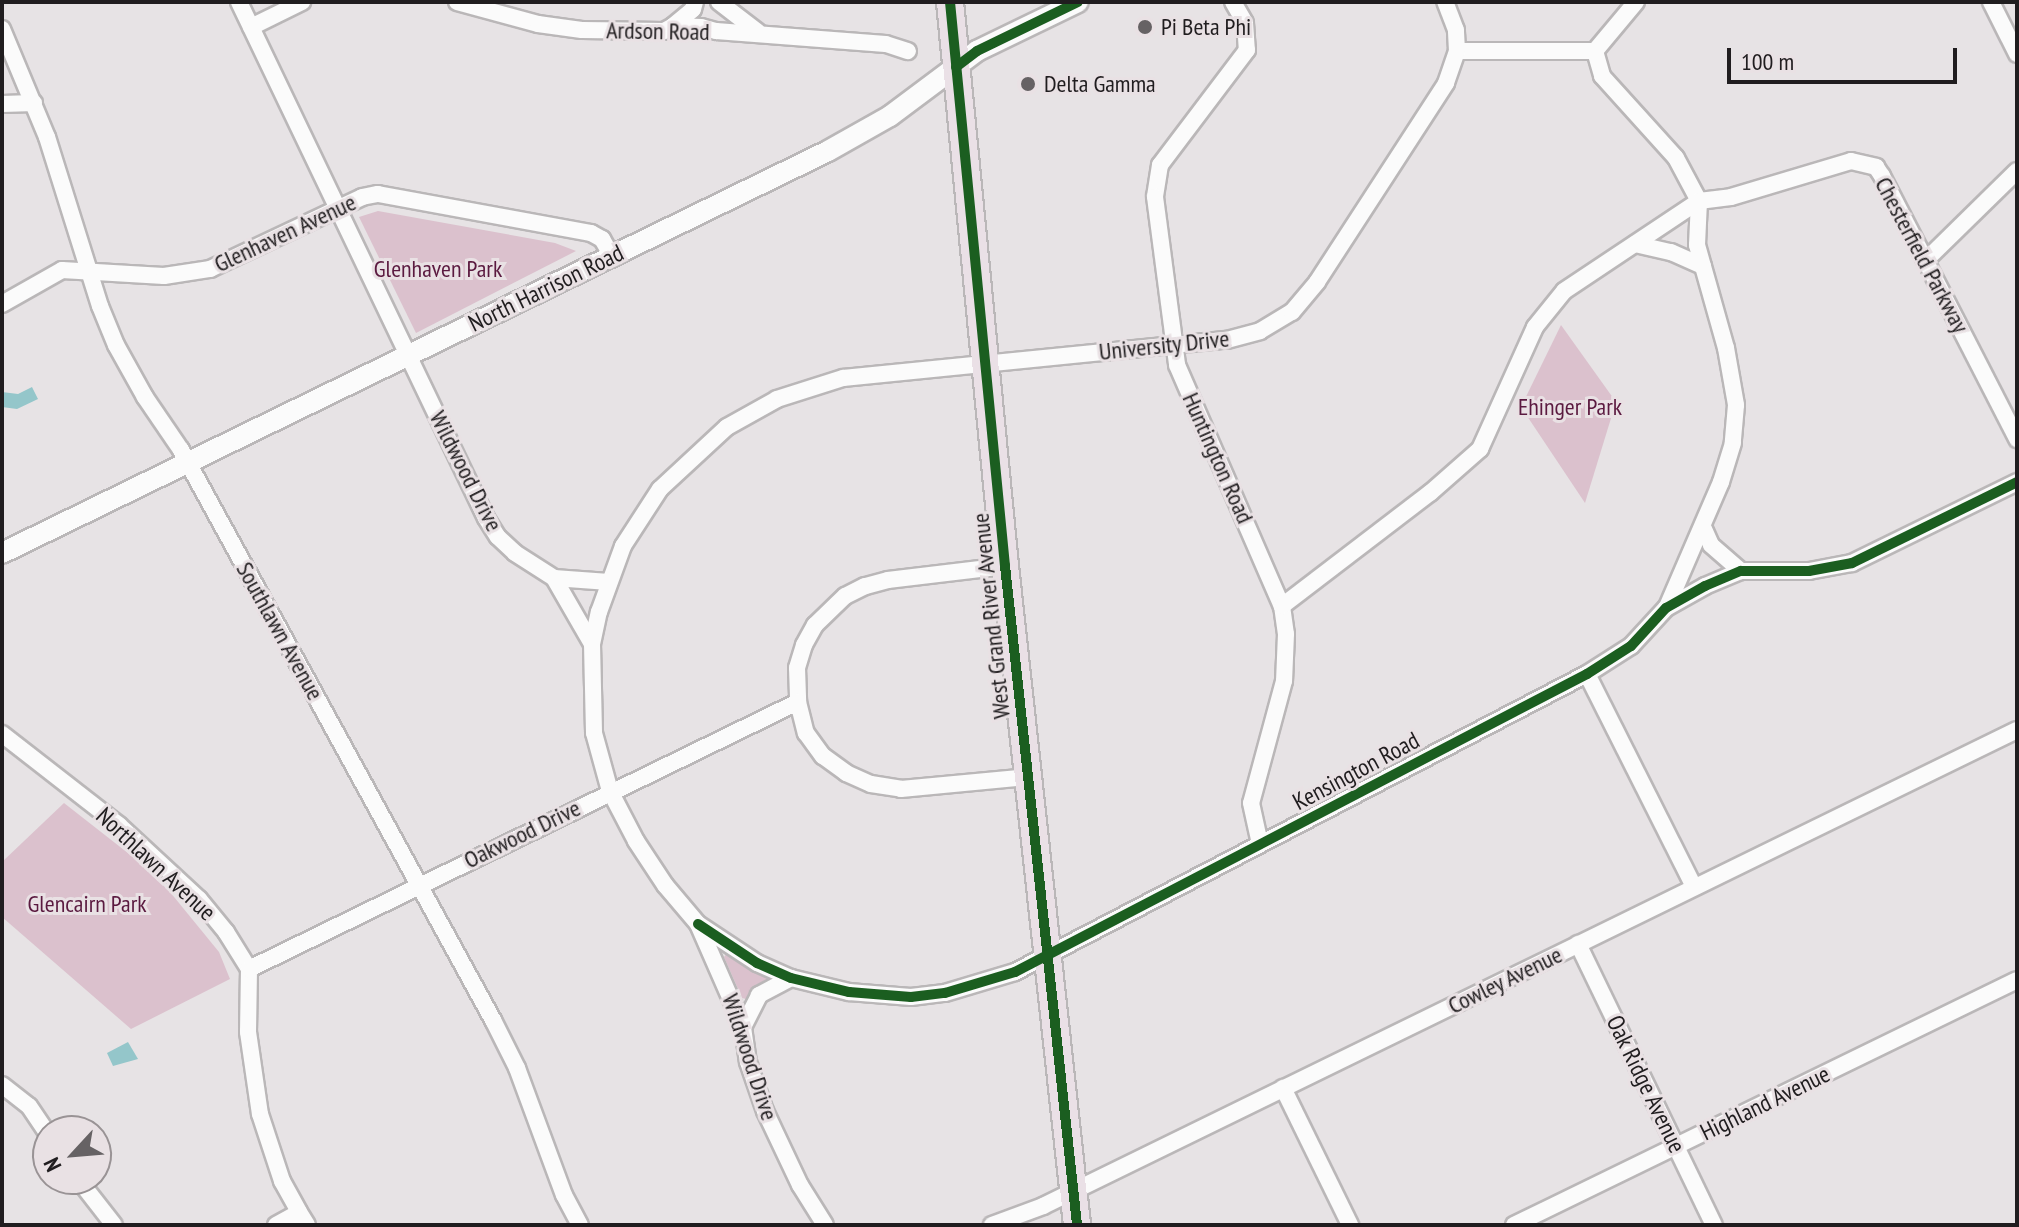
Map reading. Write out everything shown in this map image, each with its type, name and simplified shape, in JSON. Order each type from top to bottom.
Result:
[{"type":"main road","name":"West Grand River Avenue","points":[[950,2],[984,364],[1077,1225]]},
{"type":"street","name":"Wildwood Drive","points":[[239,2],[337,210],[498,537],[515,553],[554,578],[592,644],[594,733],[610,791],[658,874],[698,924],[743,1027],[748,1062],[765,1111],[800,1185],[825,1225]]},
{"type":"street","points":[[251,27],[302,2]]},
{"type":"street","points":[[673,26],[693,9],[695,2]]},
{"type":"street","points":[[719,2],[759,33]]},
{"type":"street","name":"North Harrison Road","points":[[2,553],[870,128],[977,51],[1078,2]]},
{"type":"street","name":"Huntington Road","points":[[1233,2],[1245,23],[1249,38],[1243,60],[1169,151],[1155,179],[1172,344],[1177,365],[1282,606],[1286,634],[1284,681],[1251,803],[1260,844]]},
{"type":"street","points":[[1445,2],[1456,30],[1457,51],[1595,51]]},
{"type":"street","points":[[1595,51],[1636,2]]},
{"type":"street","points":[[1991,2],[2017,54]]},
{"type":"street","name":"Ardson Road","points":[[465,3],[538,24],[582,30],[664,31],[673,26],[886,44],[908,51]]},
{"type":"street","name":"Southlawn Avenue","points":[[2,29],[34,103],[116,345],[187,463],[420,884],[517,1068],[564,1195],[580,1225]]},
{"type":"street","name":"University Drive","points":[[592,644],[609,582],[623,546],[660,489],[705,445],[750,413],[810,386],[843,378],[1244,336],[1268,327],[1292,312],[1317,282],[1446,83],[1457,51]]},
{"type":"street","points":[[1595,51],[1602,76],[1676,158],[1699,201],[1697,245],[1726,348],[1736,405],[1733,443],[1704,529],[1666,608]]},
{"type":"street","points":[[2,104],[34,103]]},
{"type":"street","name":"Chesterfield Parkway","points":[[1282,606],[1467,463],[1480,449],[1525,346],[1547,309],[1583,276],[1699,201],[1731,197],[1860,161],[1876,167],[1882,176],[2017,439]]},
{"type":"street","points":[[1926,260],[2017,171]]},
{"type":"street","name":"Glenhaven Avenue","points":[[2,304],[62,270],[164,276],[197,272],[234,260],[362,197],[392,194],[591,233],[602,239],[612,256]]},
{"type":"street","points":[[1635,244],[1676,254],[1703,266]]},
{"type":"street","name":"Kensington Road","points":[[698,924],[728,946],[791,978],[849,992],[911,997],[945,993],[984,982],[1048,956],[1587,674],[1631,646],[1666,608],[1741,571],[1809,571],[1852,563],[2017,482]]},
{"type":"street","points":[[1704,529],[1711,545],[1741,571]]},
{"type":"street","points":[[1005,566],[888,580],[845,596],[815,625],[804,645],[797,668],[798,702],[806,733],[823,756],[846,773],[871,784],[901,789],[1029,777]]},
{"type":"street","points":[[554,578],[609,582]]},
{"type":"street","points":[[1587,674],[1694,887]]},
{"type":"street","name":"Oakwood Drive","points":[[249,969],[798,702]]},
{"type":"street","name":"Cowley Avenue","points":[[992,1225],[1043,1206],[2017,730]]},
{"type":"street","name":"Northlawn Avenue","points":[[2,734],[119,825],[170,871],[226,932],[249,969]]},
{"type":"street","name":"Oak Ridge Avenue","points":[[1578,944],[1714,1225]]},
{"type":"street","points":[[249,969],[252,1079],[270,1148],[303,1218],[276,1225]]},
{"type":"street","points":[[743,1027],[759,995],[791,978]]},
{"type":"street","name":"Highland Avenue","points":[[1514,1225],[2017,980]]},
{"type":"street","points":[[2,1085],[29,1106],[35,1115]]},
{"type":"street","points":[[1283,1088],[1350,1225]]},
{"type":"street","points":[[91,1195],[114,1225]]},
{"type":"green space","name":"Glenhaven Park","points":[[378,211],[555,243],[576,251],[416,333],[359,217]]},
{"type":"green space","name":"Ehinger Park","points":[[1561,325],[1616,402],[1585,503],[1521,407]]},
{"type":"green space","name":"Glencairn Park","points":[[64,803],[133,857],[170,892],[219,952],[230,979],[131,1029],[2,917],[2,862]]},
{"type":"green space","points":[[727,953],[767,975],[768,979],[746,999],[742,998],[724,957]]},
{"type":"water","points":[[32,387],[38,399],[17,409],[2,407],[2,392],[18,394]]},
{"type":"water","points":[[128,1042],[138,1059],[113,1066],[107,1053]]},
{"type":"cycle path","points":[[950,2],[1005,566],[1077,1225]]},
{"type":"cycle path","points":[[956,67],[977,51],[1078,2]]},
{"type":"cycle path","points":[[698,924],[757,963],[791,978],[849,992],[911,997],[945,993],[1015,972],[1587,674],[1631,646],[1666,608],[1705,586],[1741,571],[1809,571],[1852,563],[2017,482]]},
{"type":"place","name":"Pi Beta Phi","points":[[1145,27]]},
{"type":"place","name":"Delta Gamma","points":[[1028,84]]}]
